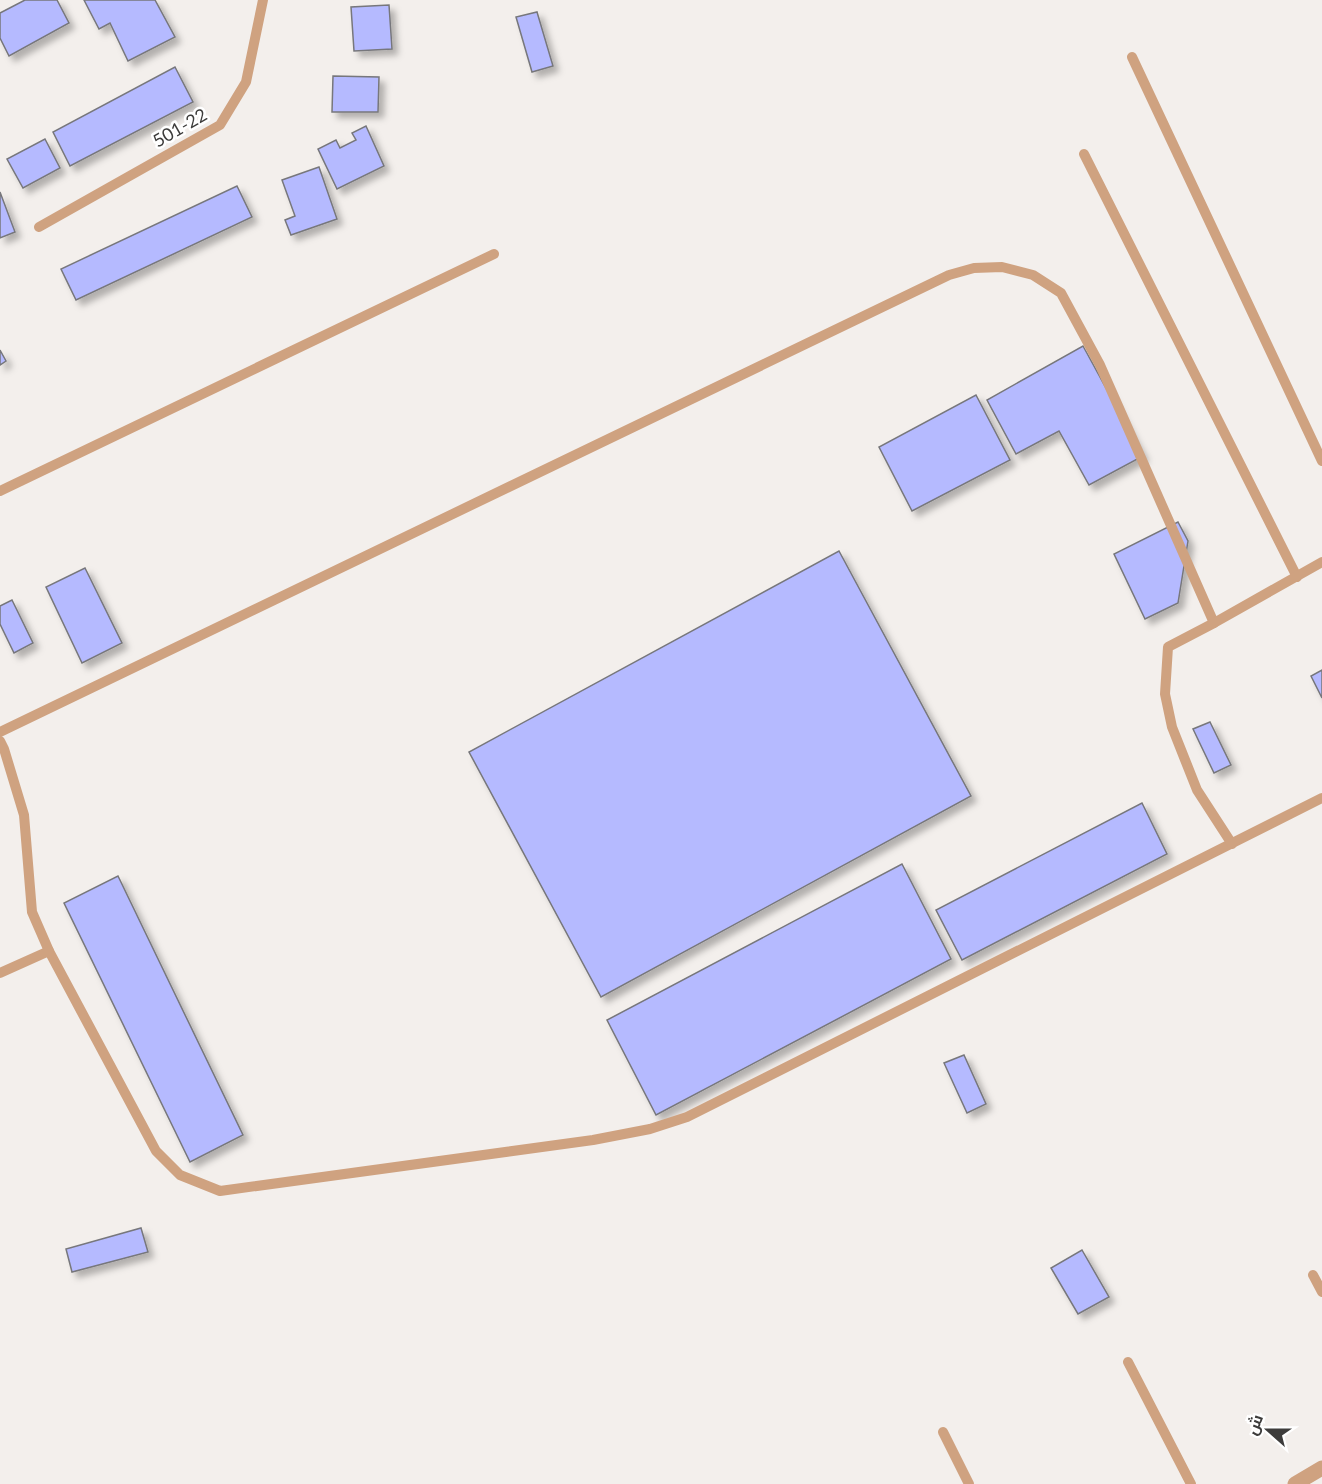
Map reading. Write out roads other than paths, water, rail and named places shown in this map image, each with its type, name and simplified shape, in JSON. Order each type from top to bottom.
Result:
[{"type":"street","points":[[1294,1484],[1322,1468]]},
{"type":"lane","name":"501-22","points":[[39,226],[220,125],[246,82],[263,0]]},
{"type":"lane","points":[[1132,57],[1322,461]]},
{"type":"lane","points":[[1084,154],[1297,577]]},
{"type":"lane","points":[[0,491],[494,255]]},
{"type":"lane","points":[[0,732],[949,275],[974,268],[1002,267],[1033,274],[1062,293],[1100,365],[1214,623]]},
{"type":"lane","points":[[1232,844],[1197,790],[1172,727],[1165,694],[1168,647],[1322,562]]},
{"type":"lane","points":[[0,741],[24,815],[32,912],[49,951],[156,1151],[180,1175],[220,1191],[593,1140],[650,1129],[687,1117],[1322,798]]},
{"type":"lane","points":[[0,973],[49,951]]},
{"type":"lane","points":[[1312,1275],[1322,1292]]},
{"type":"lane","points":[[1128,1362],[1191,1484]]},
{"type":"lane","points":[[943,1432],[969,1484]]}]
